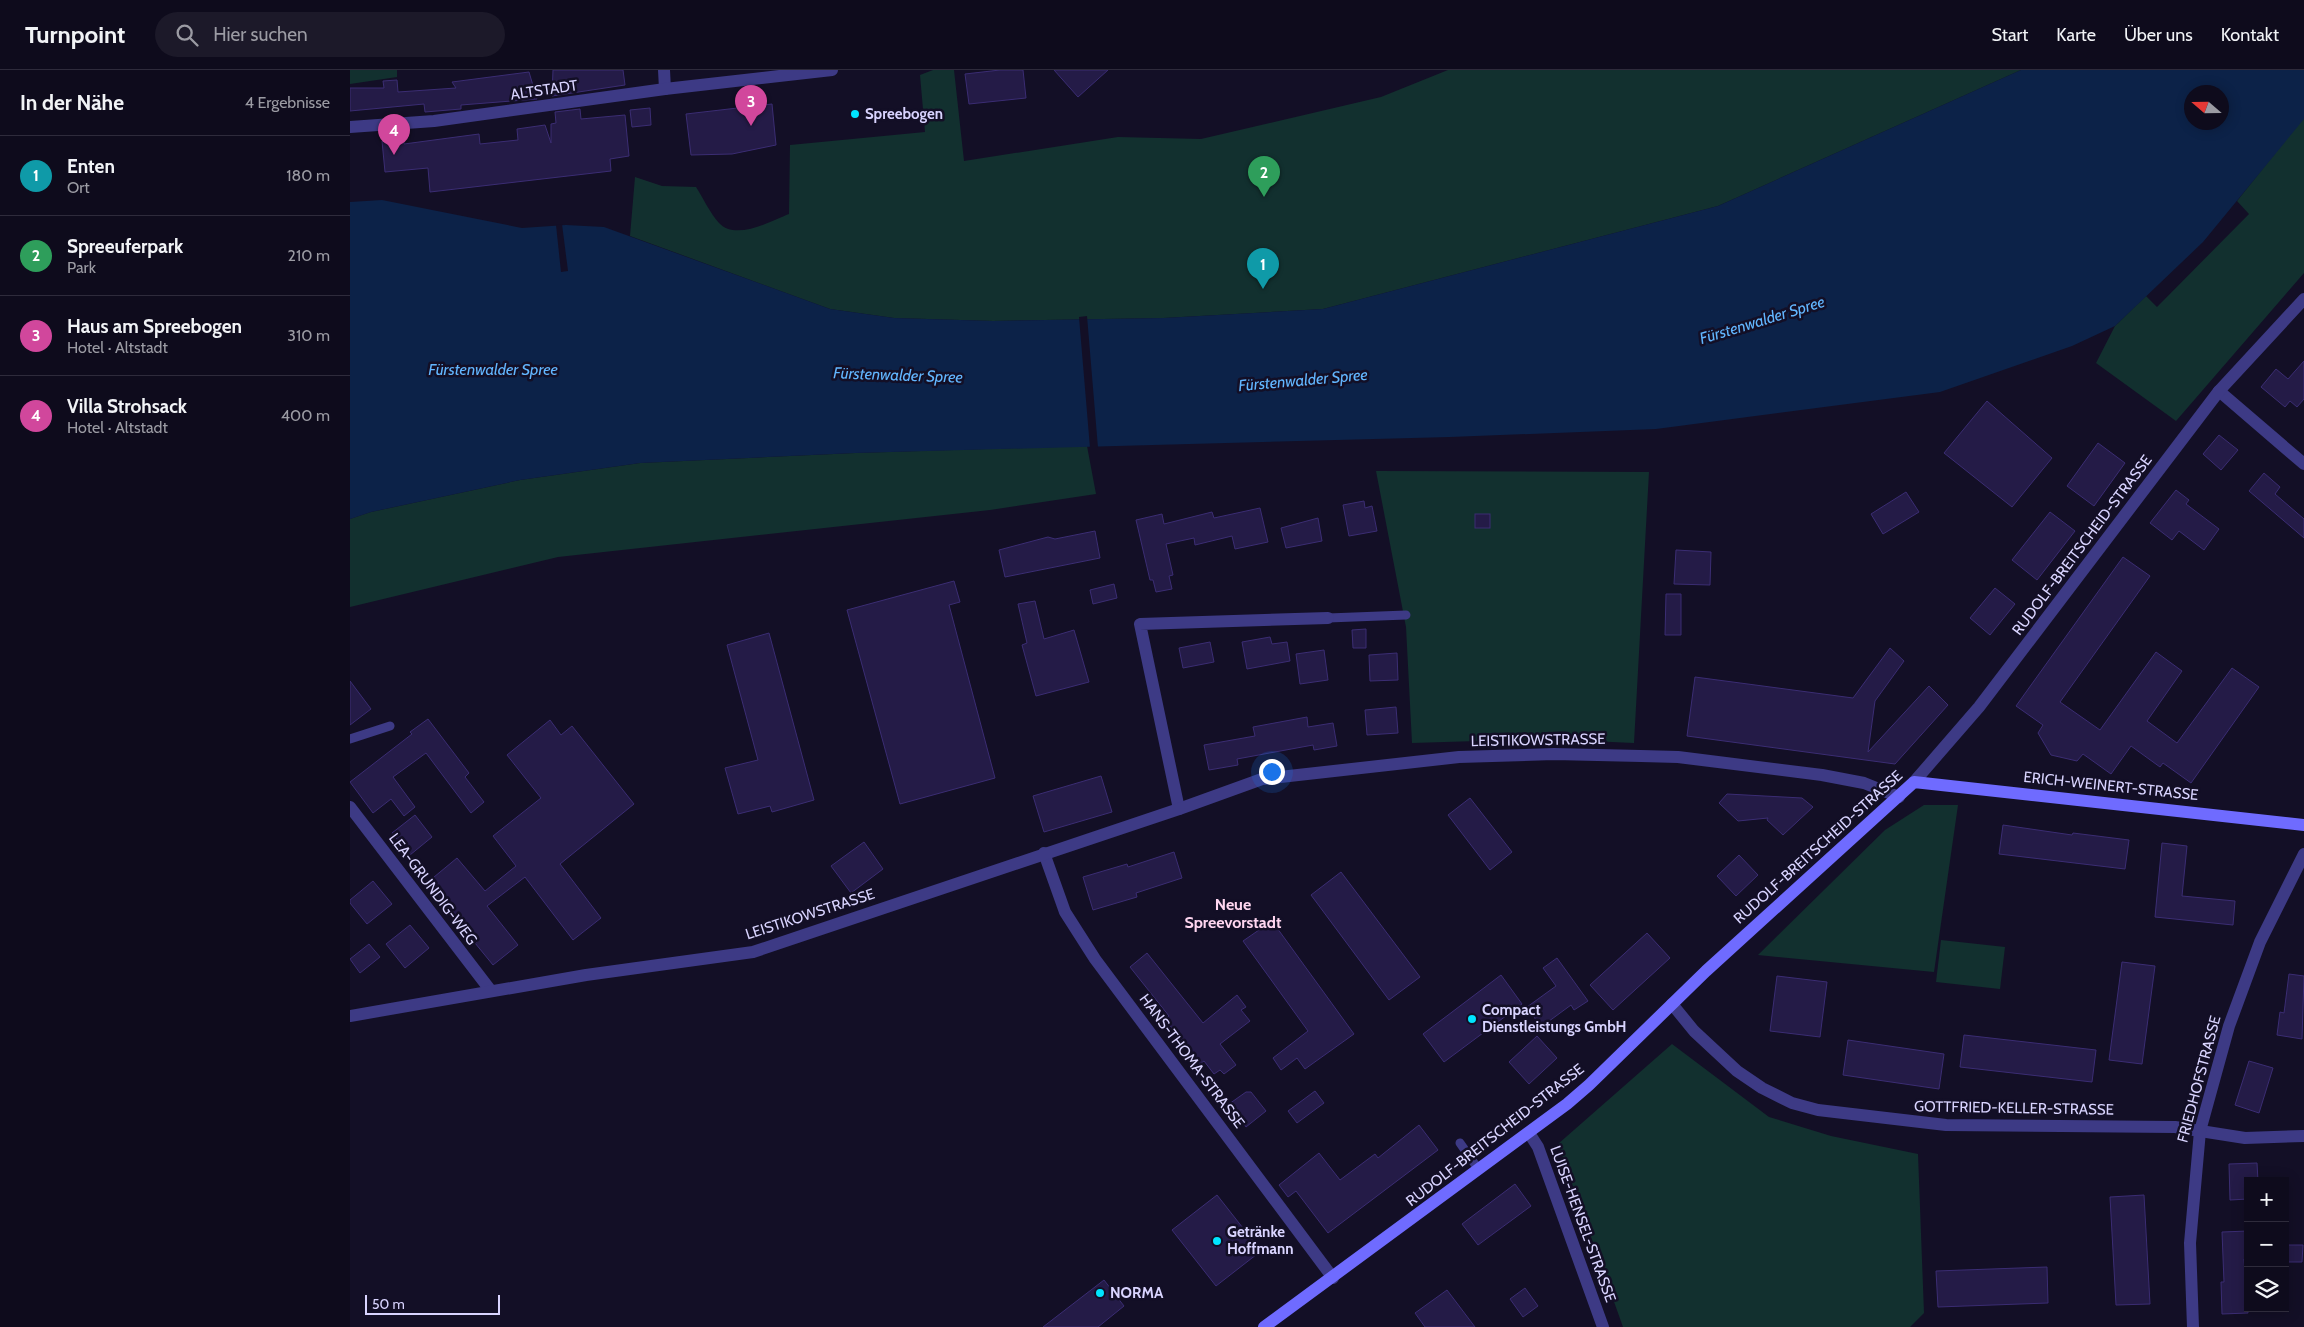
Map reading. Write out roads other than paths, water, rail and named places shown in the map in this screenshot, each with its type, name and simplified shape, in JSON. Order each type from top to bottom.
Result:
[{"type":"main road","name":"RUDOLF-BREITSCHEID-STRASSE","points":[[1264,1327],[1334,1278],[1529,1133],[1589,1085],[1672,1004],[1914,782]]},
{"type":"main road","name":"ERICH-WEINERT-STRASSE","points":[[1914,782],[2304,825]]},
{"type":"street","points":[[664,70],[665,89]]},
{"type":"street","name":"ALTSTADT","points":[[350,127],[434,121],[518,111],[665,89],[832,70]]},
{"type":"street","name":"RUDOLF-BREITSCHEID-STRASSE","points":[[1914,782],[1979,707],[2219,392],[2304,299]]},
{"type":"street","points":[[2219,392],[2304,464]]},
{"type":"street","points":[[1179,809],[1140,624],[1328,618]]},
{"type":"street","name":"LEISTIKOWSTRASSE","points":[[350,1016],[586,975],[753,952],[1179,809],[1262,779],[1459,757],[1554,754],[1678,757],[1864,783],[1899,797]]},
{"type":"street","name":"LEA-GRUNDIG-WEG","points":[[350,807],[490,991]]},
{"type":"street","name":"HANS-THOMA-STRASSE","points":[[1044,853],[1065,912],[1095,959],[1334,1278]]},
{"type":"street","name":"FRIEDHOFSTRASSE","points":[[2193,1327],[2190,1243],[2200,1131],[2228,1026],[2257,950],[2291,875],[2304,854]]},
{"type":"street","name":"GOTTFRIED-KELLER-STRASSE","points":[[1672,1004],[1694,1030],[1737,1071],[1770,1092],[1792,1102],[1818,1110],[1946,1125],[2175,1127],[2245,1138],[2304,1136]]},
{"type":"street","name":"LUISE-HENSEL-STRASSE","points":[[1529,1133],[1538,1147],[1603,1327]]},
{"type":"lane","points":[[1328,618],[1406,615]]},
{"type":"lane","points":[[350,739],[390,726]]},
{"type":"lane","points":[[1460,1143],[1479,1170]]},
{"type":"water","name":"Fürstenwalder Spree","points":[[2021,70],[2304,70],[2304,119],[2203,242],[2115,326],[2072,346],[1940,392],[1656,429],[1450,437],[855,453],[640,463],[520,480],[371,512],[350,519],[350,202],[382,200],[522,228],[566,225],[604,227],[830,309],[894,318],[993,321],[1164,318],[1323,309],[1718,206]]},
{"type":"place","name":"Spreebogen","points":[[855,114]]},
{"type":"place","name":"Haus am Spreebogen","points":[[751,126]]},
{"type":"place","name":"Villa Strohsack","points":[[394,155]]},
{"type":"place","name":"Spreeuferpark","points":[[1264,197]]},
{"type":"place","name":"Enten","points":[[1263,289]]},
{"type":"place","name":"Compact Dienstleistungs GmbH","points":[[1472,1019]]},
{"type":"place","name":"Getränke Hoffmann","points":[[1217,1241]]},
{"type":"place","name":"NORMA","points":[[1100,1293]]},
{"type":"district","name":"Neue Spreevorstadt","points":[[1233,913]]}]
